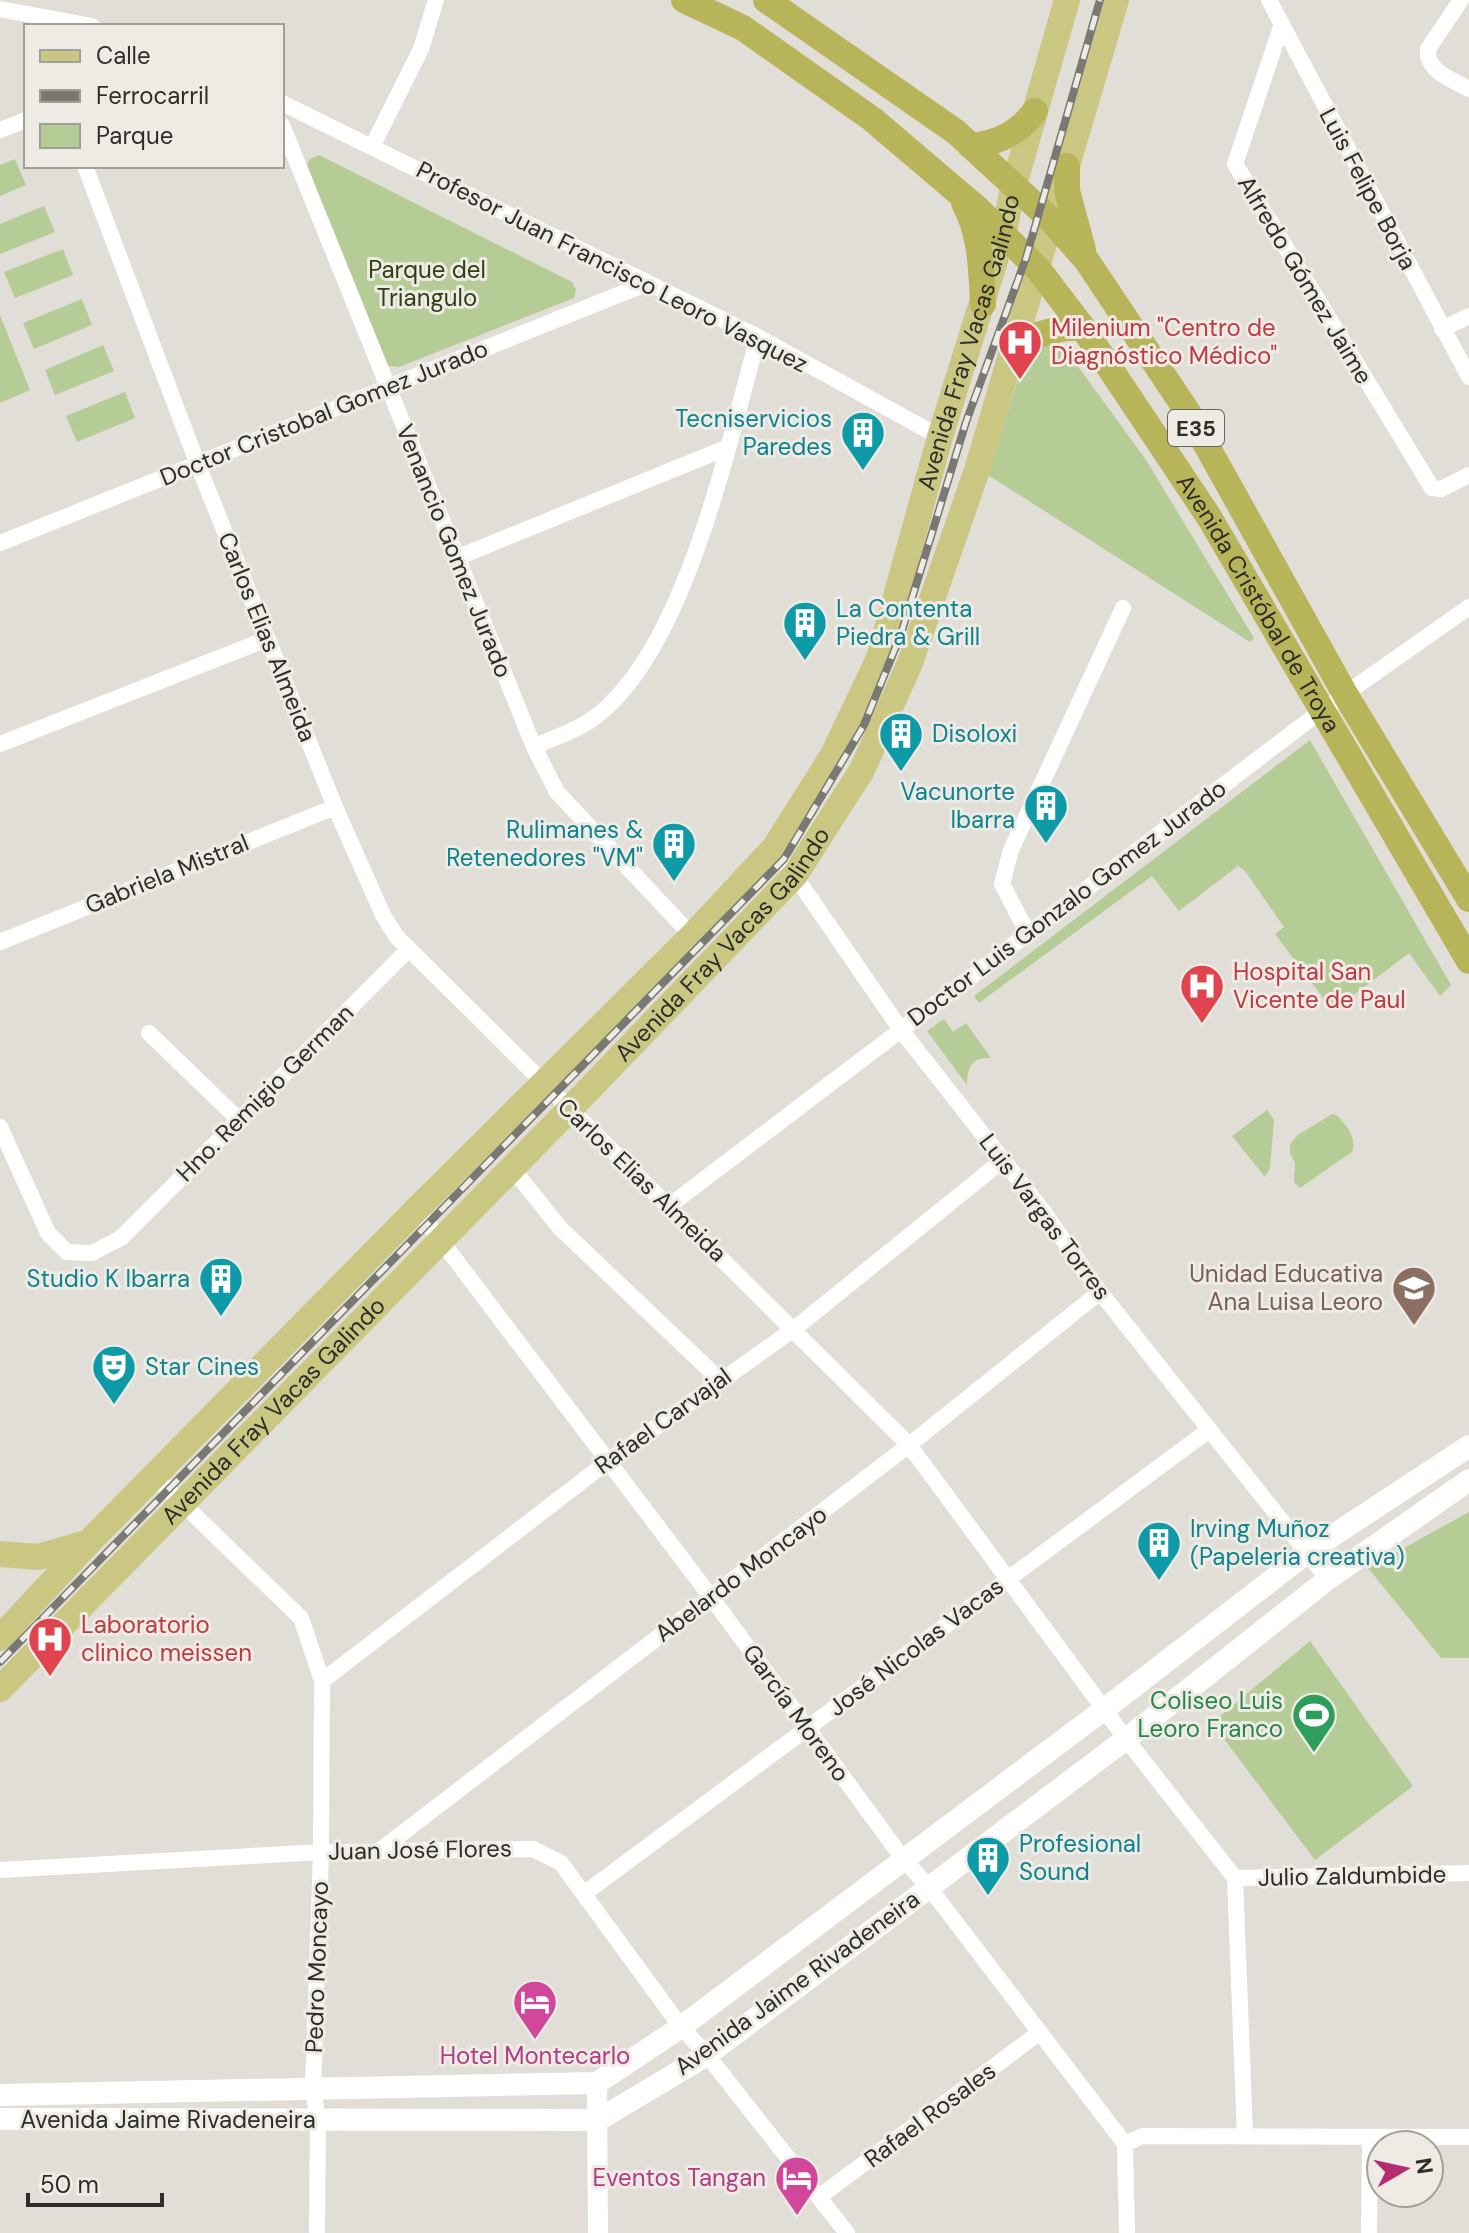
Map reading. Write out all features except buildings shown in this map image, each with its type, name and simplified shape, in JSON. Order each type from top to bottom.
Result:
[{"type":"highway","name":"Avenida Cristóbal de Troya","points":[[684,0],[743,28],[872,119],[958,193],[1038,269],[1083,328],[1209,517],[1469,961]]},
{"type":"highway","name":"Avenida Cristóbal de Troya","points":[[766,0],[956,132],[1051,220],[1087,261],[1189,414],[1345,694],[1469,899]]},
{"type":"highway","points":[[971,146],[1006,137],[1028,121],[1035,111]]},
{"type":"highway","points":[[1067,166],[1067,191],[1087,261]]},
{"type":"highway","points":[[958,193],[976,227],[981,252],[983,304]]},
{"type":"highway","points":[[1015,343],[1044,331],[1083,328]]},
{"type":"main road","name":"Avenida Fray Vacas Galindo","points":[[0,1638],[89,1542],[692,936],[775,847],[833,755],[879,658],[940,437],[1003,235],[1014,185],[1067,0]]},
{"type":"main road","name":"Avenida Fray Vacas Galindo","points":[[0,1689],[570,1109],[795,875],[862,770],[910,663],[977,470],[1116,0]]},
{"type":"main road","name":"Avenida Jaime Rivadeneira","points":[[0,2095],[597,2083],[681,2027],[1308,1552],[1469,1446]]},
{"type":"main road","name":"Avenida Jaime Rivadeneira","points":[[0,2119],[598,2120],[707,2055],[1126,1739],[1328,1579],[1469,1480]]},
{"type":"main road","points":[[0,1554],[38,1557],[89,1542]]},
{"type":"street","points":[[372,147],[421,49],[436,0]]},
{"type":"street","name":"Luis Felipe Borja","points":[[1269,0],[1442,329],[1467,369]]},
{"type":"street","points":[[1461,0],[1428,49],[1427,57],[1434,69],[1469,89]]},
{"type":"street","points":[[0,9],[28,20],[71,24]]},
{"type":"street","name":"Alfredo Gómez Jaime","points":[[1282,24],[1235,164],[1432,488],[1441,489],[1469,475]]},
{"type":"street","name":"Profesor Juan Francisco Leoro Vasquez","points":[[284,104],[758,337],[940,437]]},
{"type":"street","points":[[0,130],[24,121]]},
{"type":"street","name":"Venancio Gomez Jurado","points":[[284,130],[534,747],[557,792],[692,936]]},
{"type":"street","name":"Carlos Elias Almeida","points":[[86,168],[267,639],[335,807],[383,915],[409,949],[909,1445],[1126,1739],[1235,1878]]},
{"type":"street","name":"Doctor Cristobal Gomez Jurado","points":[[0,543],[648,283]]},
{"type":"street","points":[[1442,329],[1469,316]]},
{"type":"street","points":[[534,747],[599,715],[644,666],[691,568],[758,337]]},
{"type":"street","points":[[456,558],[726,448]]},
{"type":"street","name":"Doctor Luis Gonzalo Gomez Jurado","points":[[669,1206],[1321,711],[1469,607]]},
{"type":"street","points":[[1027,932],[1002,884],[1011,850],[1123,608]]},
{"type":"street","points":[[0,744],[267,639]]},
{"type":"street","name":"Gabriela Mistral","points":[[0,942],[335,807]]},
{"type":"street","name":"Luis Vargas Torres","points":[[775,847],[901,1030],[1003,1160],[1100,1292],[1328,1579]]},
{"type":"street","name":"Hno. Remigio German","points":[[0,1127],[48,1233],[67,1252],[92,1253],[121,1238],[409,949]]},
{"type":"street","points":[[149,1033],[238,1119]]},
{"type":"street","name":"Rafael Carvajal","points":[[322,1681],[607,1462],[719,1379],[794,1329],[1003,1160]]},
{"type":"street","points":[[512,1168],[560,1228],[719,1379]]},
{"type":"street","name":"García Moreno","points":[[417,1209],[711,1597],[904,1860],[928,1886],[1125,2144]]},
{"type":"street","name":"Abelardo Moncayo","points":[[379,1851],[909,1445],[1100,1292]]},
{"type":"street","name":"José Nicolas Vacas","points":[[585,1893],[1209,1430]]},
{"type":"street","name":"Pedro Moncayo","points":[[155,1477],[301,1618],[322,1681],[321,1852],[313,2088],[318,2121],[317,2233]]},
{"type":"street","name":"Juan José Flores","points":[[0,1870],[321,1852],[533,1849],[561,1863],[681,2027],[707,2055],[847,2233]]},
{"type":"street","name":"Julio Zaldumbide","points":[[1235,1878],[1469,1873]]},
{"type":"street","points":[[1235,1878],[1245,2136]]},
{"type":"street","name":"Rafael Rosales","points":[[819,2197],[1040,2032]]},
{"type":"street","points":[[597,2083],[598,2233]]},
{"type":"street","points":[[1127,2233],[1125,2144],[1142,2136],[1365,2137]]},
{"type":"street","points":[[1445,2137],[1469,2137]]},
{"type":"street","points":[[1369,2209],[1369,2233]]},
{"type":"green space","name":"Parque del Triangulo","points":[[319,155],[572,282],[576,290],[574,298],[399,367],[390,366],[383,362],[307,165],[310,159]]},
{"type":"green space","points":[[15,159],[26,185],[0,196],[0,165]]},
{"type":"green space","points":[[44,206],[55,232],[0,254],[0,224]]},
{"type":"green space","points":[[63,249],[73,275],[15,298],[4,272]]},
{"type":"green space","points":[[82,299],[92,325],[34,349],[23,323]]},
{"type":"green space","points":[[0,315],[30,390],[0,403]]},
{"type":"green space","points":[[1042,343],[1061,343],[1146,460],[1254,638],[1250,642],[988,475],[1027,351]]},
{"type":"green space","points":[[103,345],[114,371],[55,395],[45,370]]},
{"type":"green space","points":[[125,392],[135,418],[77,442],[66,416]]},
{"type":"green space","points":[[1310,740],[1451,985],[1440,996],[1409,953],[1333,1011],[1275,934],[1284,927],[1245,871],[1238,866],[1179,911],[1152,876],[979,1003],[974,996]]},
{"type":"green space","points":[[944,1019],[953,1032],[966,1023],[991,1058],[979,1059],[972,1064],[967,1085],[927,1031]]},
{"type":"green space","points":[[1267,1110],[1274,1120],[1270,1168],[1265,1177],[1232,1136]]},
{"type":"green space","points":[[1332,1114],[1338,1116],[1350,1132],[1352,1152],[1300,1188],[1294,1182],[1295,1163],[1290,1144],[1298,1135]]},
{"type":"green space","points":[[1469,1512],[1469,1658],[1441,1658],[1368,1568]]},
{"type":"green space","name":"Coliseo Luis Leoro Franco","points":[[1310,1641],[1413,1786],[1315,1860],[1212,1723]]},
{"type":"railway","points":[[0,1662],[784,859],[864,725],[901,634],[966,422],[1026,258],[1100,0]]},
{"type":"place","name":"Milenium \"Centro de Diagnóstico Médico\"","points":[[1020,381]]},
{"type":"place","name":"Tecniservicios Paredes","points":[[863,472]]},
{"type":"place","name":"La Contenta Piedra & Grill","points":[[805,662]]},
{"type":"place","name":"Disoloxi","points":[[901,773]]},
{"type":"place","name":"Vacunorte Ibarra","points":[[1046,845]]},
{"type":"place","name":"Rulimanes & Retenedores \"VM\"","points":[[674,883]]},
{"type":"place","name":"Hospital San Vicente de Paul","points":[[1202,1025]]},
{"type":"place","name":"Studio K Ibarra","points":[[221,1318]]},
{"type":"place","name":"Unidad Educativa Ana Luisa Leoro","points":[[1414,1327]]},
{"type":"place","name":"Star Cines","points":[[114,1406]]},
{"type":"place","name":"Irving Muñoz (Papeleria creativa)","points":[[1159,1582]]},
{"type":"place","name":"Laboratorio clinico meissen","points":[[50,1678]]},
{"type":"place","name":"Coliseo Luis Leoro Franco","points":[[1314,1754]]},
{"type":"place","name":"Profesional Sound","points":[[988,1897]]},
{"type":"place","name":"Hotel Montecarlo","points":[[535,2041]]},
{"type":"place","name":"Eventos Tangan","points":[[797,2217]]}]
